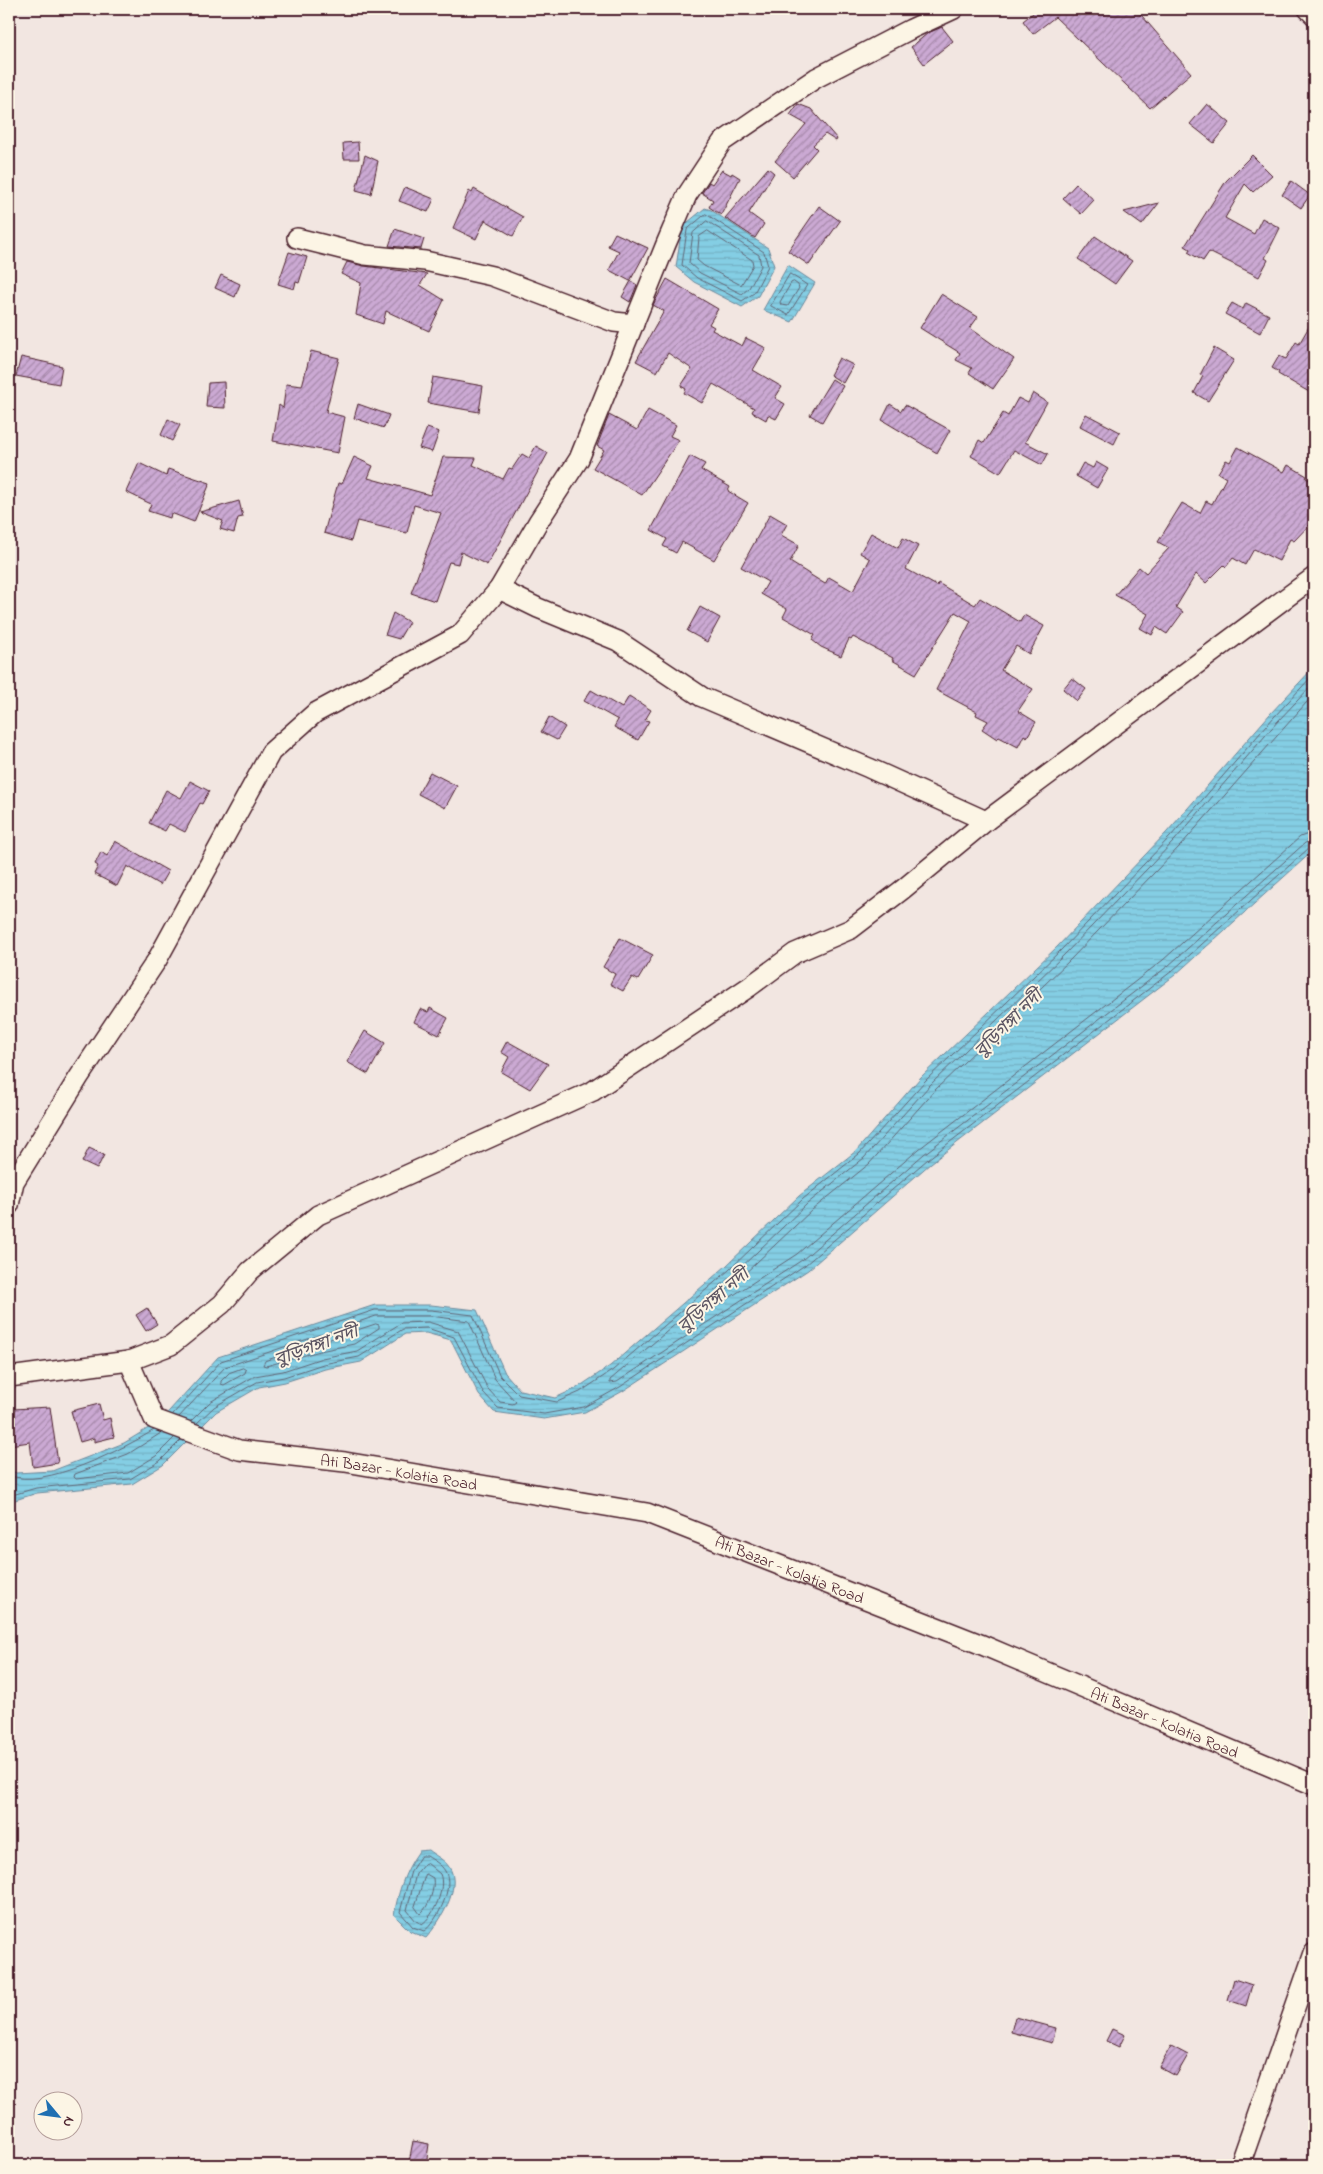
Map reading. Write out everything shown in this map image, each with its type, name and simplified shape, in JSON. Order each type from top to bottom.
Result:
[{"type":"street","points":[[9,1205],[14,1182],[79,1077],[157,960],[271,752],[315,713],[460,635],[499,589],[538,522],[579,460],[687,195],[722,142],[816,78],[911,28],[954,9]]},
{"type":"street","points":[[1308,9],[1314,15]]},
{"type":"street","points":[[297,238],[365,255],[426,261],[492,276],[614,322],[634,324]]},
{"type":"street","points":[[9,1377],[129,1361],[171,1345],[222,1304],[250,1271],[318,1215],[593,1091],[749,988],[795,953],[851,928],[902,890],[986,821],[1314,577]]},
{"type":"street","points":[[499,589],[538,608],[618,641],[702,697],[869,768],[986,821]]},
{"type":"street","name":"Ati Bazar - Kolatia Road","points":[[129,1361],[154,1420],[238,1450],[345,1462],[648,1514],[980,1644],[1314,1785]]},
{"type":"street","points":[[1240,2165],[1314,1953]]},
{"type":"water","points":[[705,208],[711,210],[768,248],[774,266],[758,296],[742,307],[694,282],[676,267],[682,227]]},
{"type":"water","points":[[788,265],[815,283],[792,322],[763,310]]},
{"type":"water","name":"বুড়িগঙ্গা নদী","points":[[1314,667],[1314,850],[1175,975],[931,1163],[808,1270],[623,1391],[585,1412],[544,1419],[494,1412],[479,1395],[451,1340],[426,1333],[405,1334],[361,1362],[325,1369],[285,1382],[259,1387],[216,1412],[163,1465],[132,1484],[37,1493],[9,1502],[9,1469],[16,1473],[52,1471],[124,1443],[160,1421],[218,1357],[375,1305],[431,1305],[477,1310],[505,1373],[520,1390],[555,1398],[577,1388],[610,1366],[726,1266],[799,1196],[856,1151],[921,1077],[1057,947],[1167,832],[1270,714]]},
{"type":"water","points":[[428,1850],[447,1864],[453,1875],[453,1884],[448,1904],[443,1914],[426,1938],[410,1931],[394,1915],[400,1889],[409,1866],[419,1851]]},
{"type":"building","points":[[1038,9],[1136,9],[1191,73],[1150,108],[1055,17],[1033,34],[1023,21]]},
{"type":"building","points":[[942,27],[953,41],[924,64],[911,47],[928,33]]},
{"type":"building","points":[[798,104],[811,109],[837,139],[836,141],[825,134],[813,145],[817,149],[793,177],[775,161],[806,124],[790,115]]},
{"type":"building","points":[[1207,104],[1230,123],[1214,143],[1190,124]]},
{"type":"building","points":[[358,142],[359,159],[344,159],[343,143]]},
{"type":"building","points":[[365,155],[378,161],[371,194],[356,190]]},
{"type":"building","points":[[1252,155],[1272,175],[1253,192],[1245,184],[1225,218],[1254,234],[1262,218],[1280,228],[1265,258],[1268,260],[1259,277],[1209,252],[1203,261],[1188,252],[1190,249],[1185,246],[1226,181]]},
{"type":"building","points":[[768,168],[774,173],[749,213],[764,224],[755,238],[725,218]]},
{"type":"building","points":[[722,170],[740,178],[721,215],[709,207],[713,200],[702,193],[709,182],[712,184]]},
{"type":"building","points":[[1291,181],[1310,195],[1301,208],[1282,195]]},
{"type":"building","points":[[1076,184],[1094,200],[1081,214],[1063,198]]},
{"type":"building","points":[[405,187],[434,199],[428,212],[399,201]]},
{"type":"building","points":[[474,189],[523,217],[513,236],[485,220],[476,239],[453,228],[469,191],[472,193]]},
{"type":"building","points":[[1159,203],[1142,225],[1124,212]]},
{"type":"building","points":[[819,206],[840,221],[809,265],[788,251]]},
{"type":"building","points":[[395,229],[424,239],[421,249],[389,246]]},
{"type":"building","points":[[615,233],[648,248],[630,281],[609,270],[619,251],[608,246]]},
{"type":"building","points":[[1095,236],[1132,261],[1115,284],[1078,259]]},
{"type":"building","points":[[289,252],[307,257],[299,283],[296,282],[294,289],[278,284]]},
{"type":"building","points":[[347,262],[427,274],[420,285],[444,300],[429,331],[386,311],[383,324],[356,315],[361,283],[341,274]]},
{"type":"building","points":[[221,275],[240,284],[235,297],[215,288]]},
{"type":"building","points":[[667,279],[718,309],[709,324],[714,327],[712,330],[742,346],[746,338],[766,348],[753,370],[782,387],[775,398],[785,404],[776,419],[768,415],[766,420],[752,412],[754,408],[713,384],[702,403],[684,393],[686,389],[681,386],[692,369],[668,353],[657,372],[636,361],[664,311],[653,305]]},
{"type":"building","points":[[631,281],[637,285],[630,302],[622,297]]},
{"type":"building","points":[[941,294],[978,317],[970,328],[1014,359],[993,389],[969,373],[972,368],[956,360],[960,353],[920,328]]},
{"type":"building","points":[[1232,303],[1243,309],[1246,303],[1269,315],[1260,333],[1225,314]]},
{"type":"building","points":[[1314,318],[1314,383],[1309,392],[1278,374],[1279,372],[1272,368],[1279,356],[1286,359],[1296,342],[1299,344]]},
{"type":"building","points":[[1214,348],[1234,360],[1208,401],[1194,393],[1203,376],[1200,375]]},
{"type":"building","points":[[311,351],[339,358],[326,412],[345,417],[338,453],[273,441],[279,405],[283,408],[286,384],[302,386]]},
{"type":"building","points":[[21,357],[62,366],[59,384],[16,376]]},
{"type":"building","points":[[839,358],[853,365],[843,383],[830,375]]},
{"type":"building","points":[[433,377],[483,386],[479,412],[428,403]]},
{"type":"building","points":[[832,379],[843,386],[822,422],[810,415]]},
{"type":"building","points":[[224,382],[225,408],[206,407],[208,383]]},
{"type":"building","points":[[1033,393],[1047,402],[1025,442],[1048,454],[1042,465],[1014,450],[1000,473],[971,456],[979,440],[984,443],[1003,413],[1008,416],[1018,398],[1028,403]]},
{"type":"building","points":[[358,404],[389,415],[384,428],[354,418]]},
{"type":"building","points":[[890,404],[901,411],[905,405],[950,430],[937,453],[882,420]]},
{"type":"building","points":[[648,410],[676,425],[670,436],[679,440],[642,495],[593,468],[604,450],[597,446],[609,415],[637,430]]},
{"type":"building","points":[[1086,414],[1120,432],[1114,444],[1080,426]]},
{"type":"building","points":[[168,419],[180,425],[172,441],[161,435]]},
{"type":"building","points":[[427,428],[439,432],[432,452],[419,448]]},
{"type":"building","points":[[536,446],[548,453],[487,565],[461,552],[458,564],[449,562],[435,601],[411,593],[441,513],[414,505],[407,533],[357,521],[351,541],[324,533],[338,483],[342,484],[354,457],[373,466],[368,478],[430,495],[443,457],[476,458],[473,465],[503,479],[509,468],[512,469],[522,454],[529,458]]},
{"type":"building","points":[[1238,447],[1284,472],[1288,465],[1314,482],[1314,520],[1294,541],[1290,539],[1279,561],[1254,549],[1245,565],[1233,558],[1226,567],[1224,565],[1206,583],[1196,574],[1176,607],[1183,612],[1167,634],[1156,627],[1152,635],[1140,628],[1148,614],[1115,595],[1139,567],[1146,573],[1169,548],[1158,542],[1182,503],[1200,513],[1206,501],[1212,504],[1226,478],[1218,473],[1226,460],[1230,462]]},
{"type":"building","points":[[690,456],[705,464],[701,470],[730,487],[728,491],[748,503],[714,560],[682,542],[676,553],[663,546],[667,539],[651,530]]},
{"type":"building","points":[[1096,462],[1108,469],[1097,488],[1076,476],[1083,463],[1093,468]]},
{"type":"building","points":[[139,463],[166,476],[168,469],[210,483],[194,522],[171,513],[170,518],[148,511],[151,504],[126,492]]},
{"type":"building","points":[[239,501],[243,517],[238,518],[234,533],[220,529],[223,521],[200,512]]},
{"type":"building","points":[[770,514],[787,524],[781,535],[799,545],[790,562],[825,584],[829,577],[853,591],[870,559],[860,553],[871,533],[898,548],[903,538],[918,546],[906,569],[937,586],[938,583],[975,605],[980,598],[1020,622],[1024,615],[1044,626],[1029,654],[1016,646],[1001,670],[1033,689],[1018,711],[1036,722],[1027,737],[1024,735],[1018,747],[999,737],[997,739],[982,729],[988,721],[976,715],[977,712],[936,690],[971,621],[955,612],[916,674],[892,660],[893,658],[853,637],[851,640],[849,639],[841,656],[821,647],[812,640],[815,635],[783,617],[787,609],[761,594],[768,582],[741,567]]},
{"type":"building","points":[[700,607],[720,618],[707,642],[687,631]]},
{"type":"building","points":[[393,613],[409,622],[399,639],[385,635]]},
{"type":"building","points":[[1072,678],[1086,689],[1077,701],[1063,689]]},
{"type":"building","points":[[591,690],[622,708],[629,696],[651,710],[645,720],[649,721],[638,740],[614,727],[618,720],[584,701]]},
{"type":"building","points":[[549,717],[565,727],[557,740],[541,732]]},
{"type":"building","points":[[430,772],[457,786],[445,808],[418,794]]},
{"type":"building","points":[[190,781],[209,791],[202,804],[200,803],[185,832],[169,824],[165,831],[149,823],[166,790],[181,798]]},
{"type":"building","points":[[115,841],[168,871],[160,885],[127,866],[117,886],[94,874],[98,866],[95,864],[101,852],[107,856]]},
{"type":"building","points":[[620,938],[653,955],[638,980],[632,977],[623,991],[610,984],[615,974],[603,967]]},
{"type":"building","points":[[430,1008],[448,1018],[439,1035],[414,1022],[420,1009],[428,1012]]},
{"type":"building","points":[[365,1031],[385,1043],[368,1074],[347,1062]]},
{"type":"building","points":[[507,1041],[548,1064],[530,1089],[501,1072],[509,1057],[501,1052]]},
{"type":"building","points":[[89,1148],[104,1155],[97,1169],[82,1162]]},
{"type":"building","points":[[147,1308],[157,1324],[146,1331],[136,1315]]},
{"type":"building","points":[[99,1404],[103,1420],[110,1418],[114,1437],[94,1442],[94,1438],[80,1442],[71,1411]]},
{"type":"building","points":[[50,1407],[58,1463],[33,1467],[30,1442],[9,1445],[9,1423],[13,1422],[13,1409]]},
{"type":"building","points":[[1234,1979],[1252,1985],[1246,2006],[1228,2000]]},
{"type":"building","points":[[1015,2017],[1056,2028],[1052,2043],[1011,2032]]},
{"type":"building","points":[[1112,2029],[1125,2035],[1119,2047],[1106,2041]]},
{"type":"building","points":[[1171,2046],[1188,2055],[1176,2076],[1159,2067]]},
{"type":"building","points":[[413,2141],[429,2144],[426,2165],[409,2162]]}]
